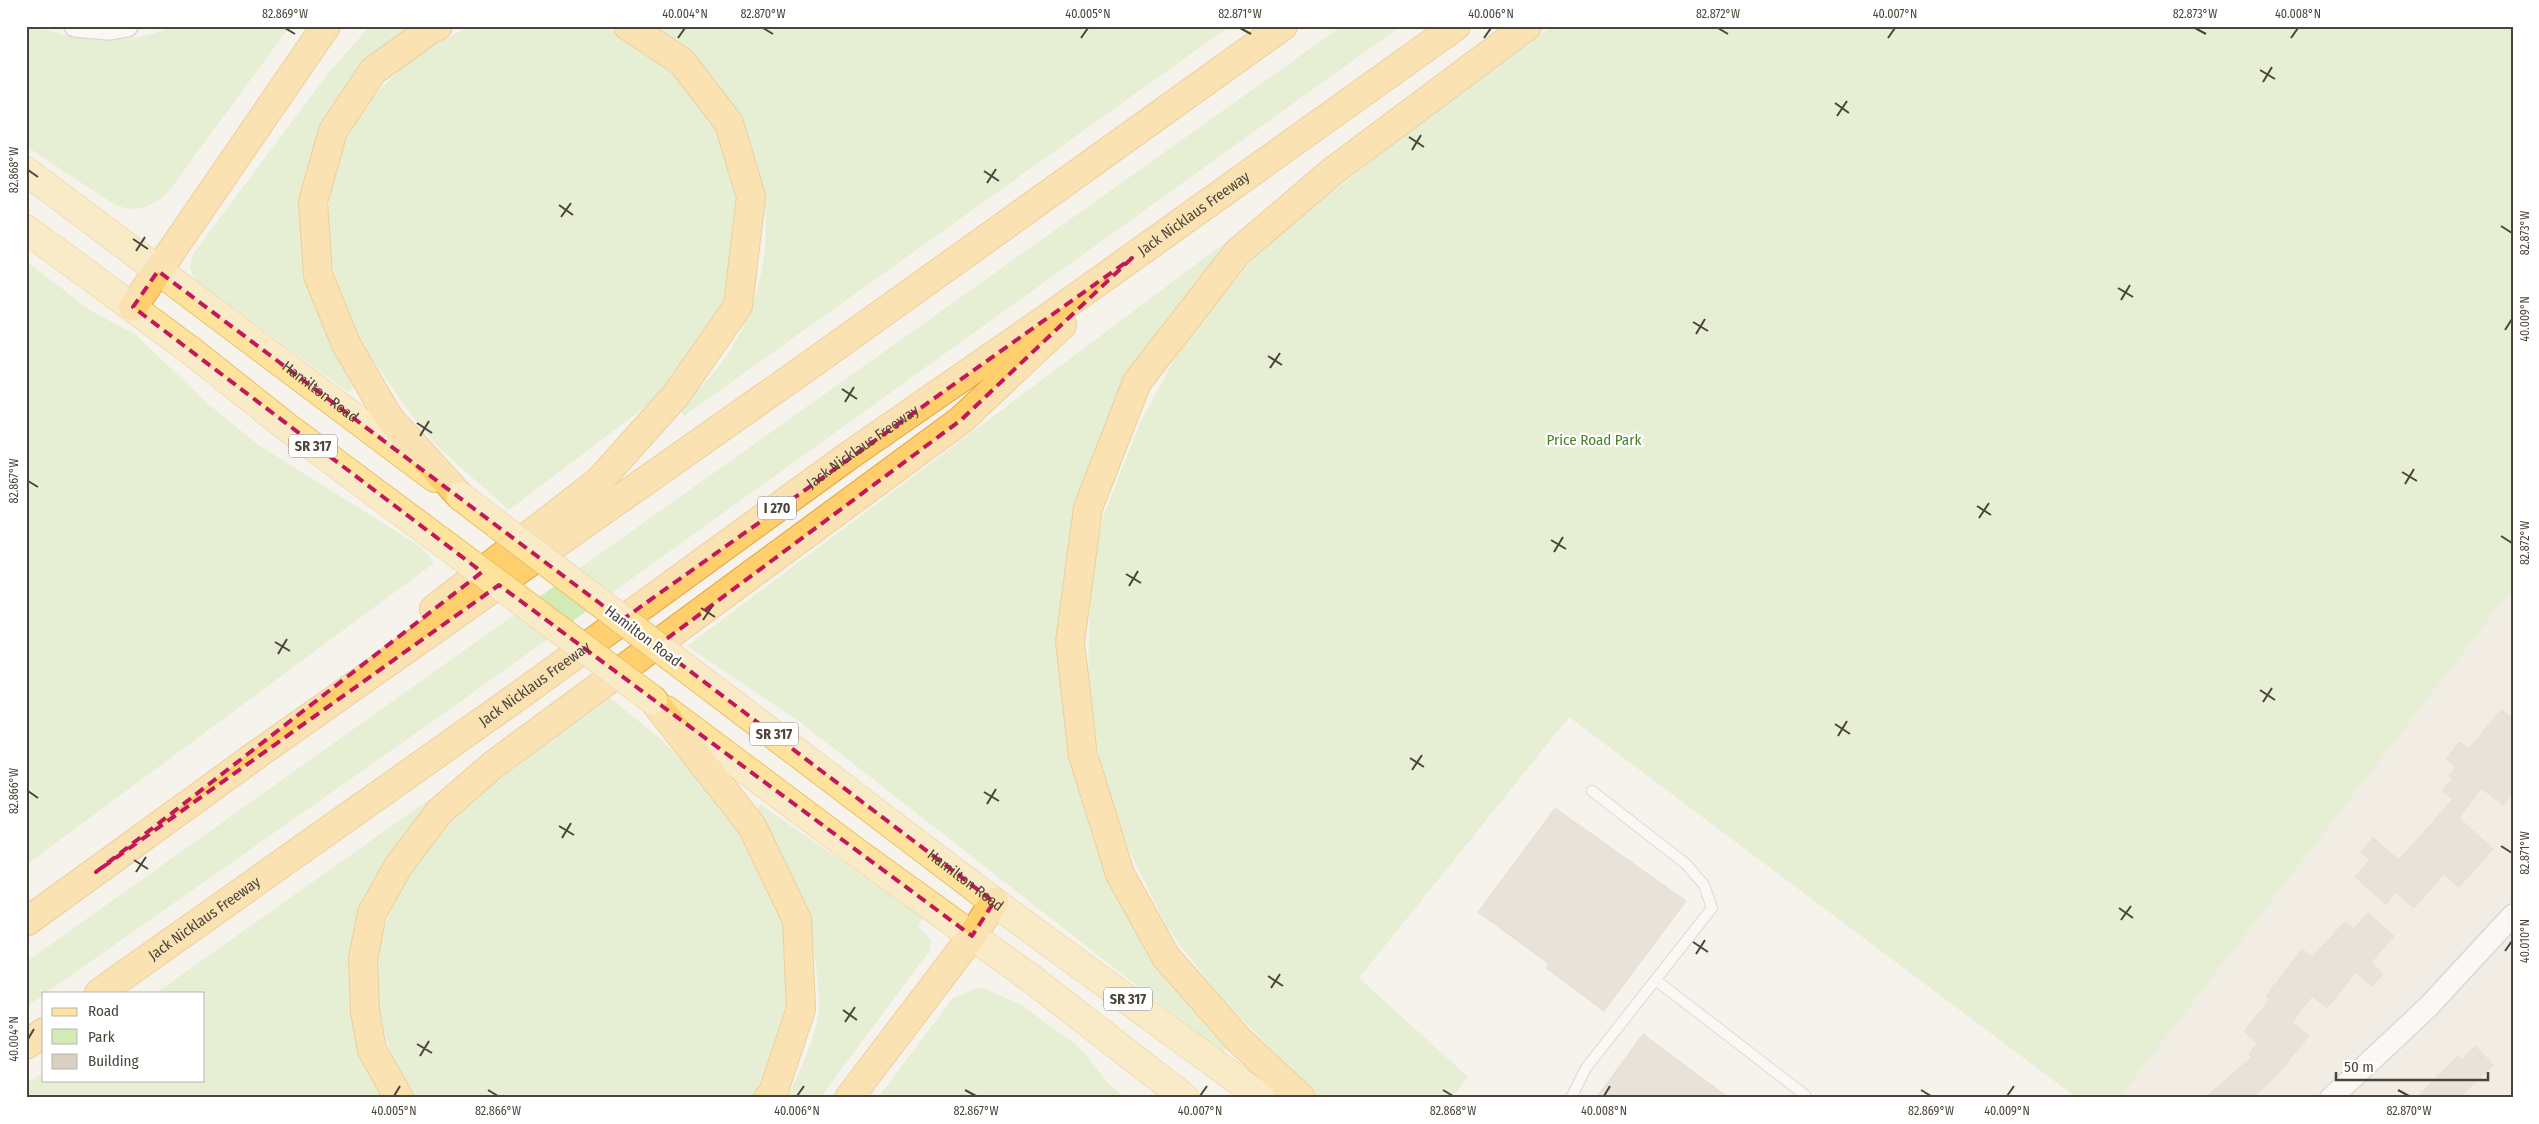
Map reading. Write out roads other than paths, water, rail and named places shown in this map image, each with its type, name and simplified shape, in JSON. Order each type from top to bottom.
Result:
[{"type":"highway","points":[[133,307],[326,26]]},
{"type":"highway","points":[[438,26],[430,29],[373,71],[333,131],[313,202],[318,275],[346,344],[389,418],[460,496]]},
{"type":"highway","points":[[96,872],[599,481],[676,395],[738,306],[751,197],[730,123],[682,62],[628,26]]},
{"type":"highway","points":[[26,922],[258,753],[792,377],[1283,26]]},
{"type":"highway","name":"Jack Nicklaus Freeway","points":[[100,992],[524,692],[847,457],[1132,258],[1456,26]]},
{"type":"highway","points":[[1301,1098],[1238,1039],[1166,957],[1120,874],[1083,755],[1070,642],[1088,508],[1137,382],[1238,252],[1333,171],[1527,26]]},
{"type":"highway","points":[[399,1098],[372,1050],[365,1012],[363,959],[372,914],[398,866],[440,811],[493,765],[961,420],[1132,258]]},
{"type":"highway","points":[[653,700],[752,826],[796,920],[801,1009],[772,1093],[768,1098]]},
{"type":"highway","points":[[849,1098],[972,936],[994,902]]},
{"type":"highway","points":[[26,1045],[42,1033]]},
{"type":"main road","name":"Hamilton Road","points":[[26,172],[460,496],[994,902],[1262,1098]]},
{"type":"main road","name":"SR 317","points":[[26,229],[133,307],[653,700],[1032,979],[1185,1098]]},
{"type":"street","points":[[75,26],[110,29],[127,26]]},
{"type":"street","points":[[2331,1098],[2429,1006],[2513,915]]},
{"type":"lane","points":[[1571,1098],[1586,1068],[1657,981],[1712,908],[1704,885],[1686,864],[1592,791]]},
{"type":"lane","points":[[1657,981],[1805,1095]]},
{"type":"park label","name":"Price Road Park","points":[[1594,440]]}]
